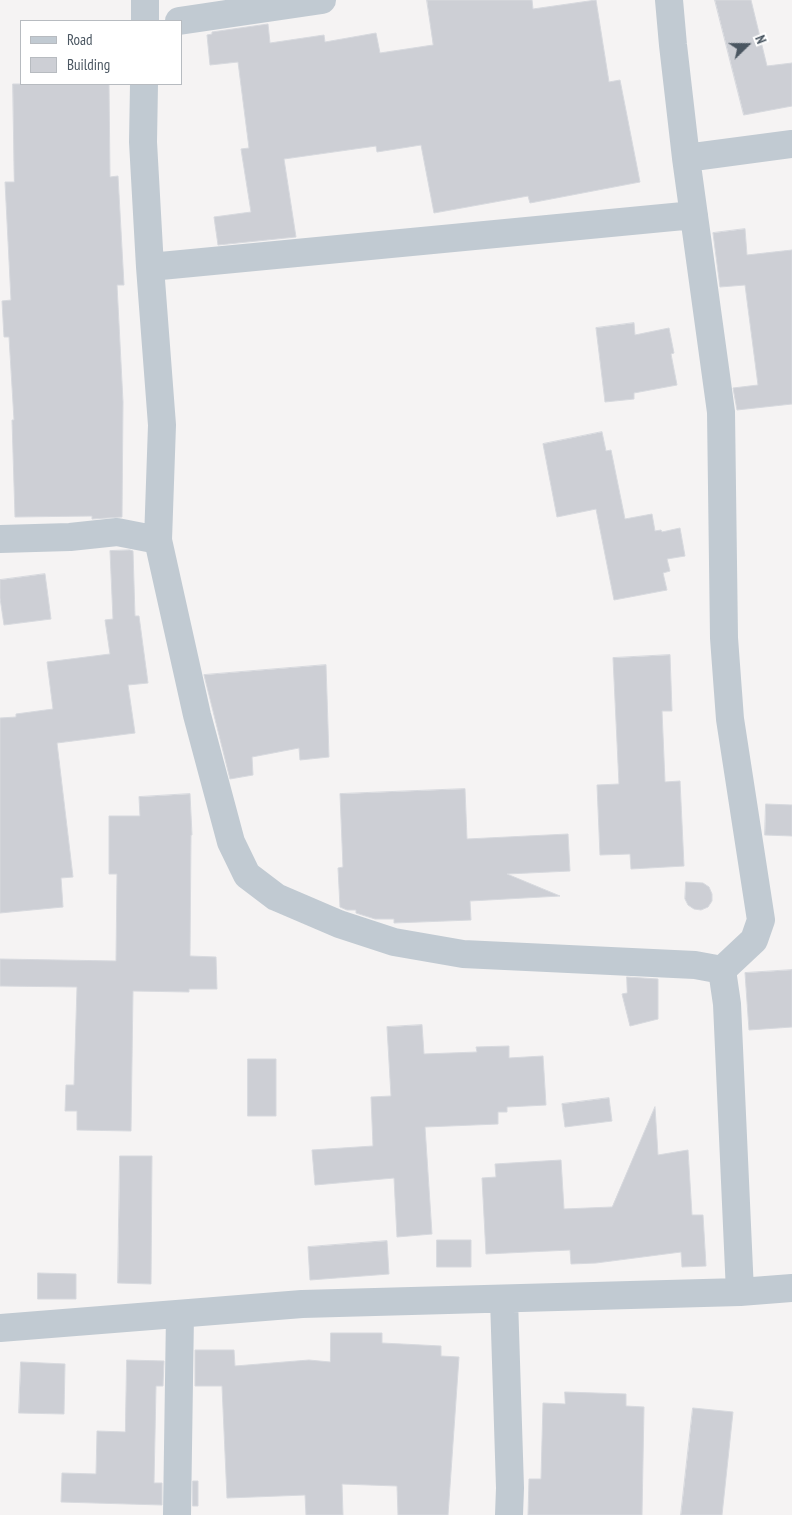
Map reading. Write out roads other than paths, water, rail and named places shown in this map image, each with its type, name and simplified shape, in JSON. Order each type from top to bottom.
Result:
[{"type":"street","points":[[145,0],[145,20]]},
{"type":"street","points":[[182,21],[322,0]]},
{"type":"street","points":[[669,0],[672,45],[686,158],[721,412],[724,638],[730,719],[761,920],[754,940],[722,970]]},
{"type":"street","points":[[144,85],[143,142],[162,425],[158,540],[196,714],[231,842],[247,875],[276,897],[339,924],[394,942],[463,954],[675,964],[722,970]]},
{"type":"street","points":[[686,158],[792,144]]},
{"type":"street","points":[[150,267],[694,215]]},
{"type":"street","points":[[0,540],[70,537],[117,532],[158,540]]},
{"type":"street","points":[[722,970],[727,1004],[740,1292]]},
{"type":"street","points":[[0,1328],[302,1304],[740,1292],[792,1288]]},
{"type":"street","points":[[504,1298],[510,1488],[509,1515]]},
{"type":"street","points":[[177,1515],[180,1314]]}]
